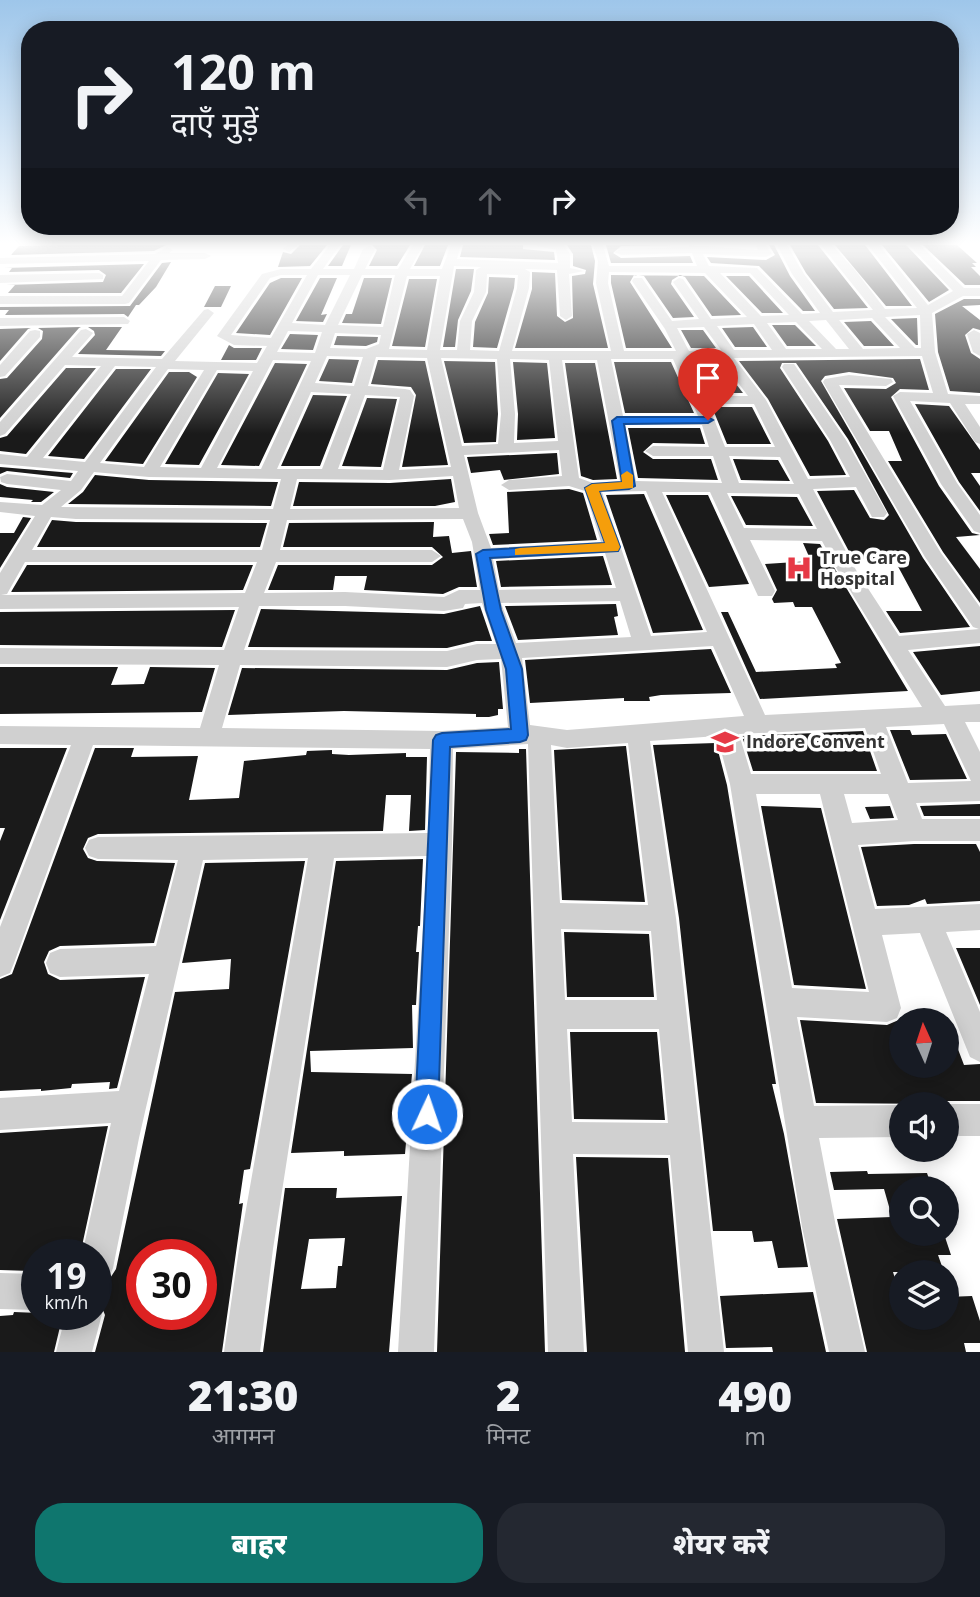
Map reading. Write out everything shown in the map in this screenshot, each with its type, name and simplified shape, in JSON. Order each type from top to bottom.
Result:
[{"type":"street","points":[[244,308],[224,336],[269,355]]},
{"type":"street","points":[[206,474],[294,308]]},
{"type":"street","points":[[267,474],[340,308]]},
{"type":"street","points":[[370,351],[385,346],[394,308]]},
{"type":"street","points":[[441,308],[433,353],[469,513],[480,538],[490,595],[509,650],[529,734],[547,916],[566,1352]]},
{"type":"street","points":[[463,354],[467,321],[473,308]]},
{"type":"street","points":[[506,446],[508,414],[503,355],[508,347],[518,308]]},
{"type":"street","points":[[566,308],[566,316]]},
{"type":"street","points":[[605,308],[617,421],[629,486]]},
{"type":"street","points":[[656,308],[668,325],[682,356],[720,451],[724,487],[738,534],[765,591]]},
{"type":"street","points":[[698,308],[759,400],[847,571],[893,644],[944,714],[980,776]]},
{"type":"street","points":[[745,308],[786,360],[852,464],[878,513]]},
{"type":"street","points":[[790,308],[831,351]]},
{"type":"street","points":[[823,308],[859,352]]},
{"type":"street","points":[[875,308],[911,352]]},
{"type":"street","points":[[924,308],[928,352],[948,398],[980,439]]},
{"type":"street","points":[[668,325],[926,311],[931,308]]},
{"type":"street","points":[[0,589],[47,510],[75,486],[165,364],[208,313]]},
{"type":"street","points":[[0,322],[124,321]]},
{"type":"street","points":[[284,327],[389,331]]},
{"type":"street","points":[[0,431],[86,333]]},
{"type":"street","points":[[0,373],[35,334]]},
{"type":"street","points":[[974,334],[980,352]]},
{"type":"street","points":[[62,361],[213,366],[269,355],[370,351],[555,356],[728,355],[786,360],[831,351],[928,352]]},
{"type":"street","points":[[328,474],[360,390],[370,351]]},
{"type":"street","points":[[555,356],[572,481]]},
{"type":"street","points":[[33,460],[111,362]]},
{"type":"street","points":[[149,472],[213,366]]},
{"type":"street","points":[[886,382],[849,379],[830,382],[934,557],[980,622]]},
{"type":"street","points":[[306,387],[402,391],[407,396],[390,475]]},
{"type":"street","points":[[980,400],[900,396],[949,484],[980,527]]},
{"type":"street","points":[[699,400],[759,400]]},
{"type":"street","points":[[617,421],[708,420]]},
{"type":"street","points":[[454,451],[506,446],[566,445]]},
{"type":"street","points":[[653,451],[786,452]]},
{"type":"street","points":[[0,459],[90,466],[102,470],[206,474],[390,475],[460,471]]},
{"type":"street","points":[[852,464],[879,463]]},
{"type":"street","points":[[208,738],[233,655],[269,556],[290,475]]},
{"type":"street","points":[[7,480],[75,486]]},
{"type":"street","points":[[509,485],[572,481],[592,488],[724,487],[862,482]]},
{"type":"street","points":[[652,487],[759,725]]},
{"type":"street","points":[[592,488],[644,645]]},
{"type":"street","points":[[0,508],[76,514],[469,513]]},
{"type":"street","points":[[738,534],[829,534]]},
{"type":"street","points":[[483,554],[613,547]]},
{"type":"street","points":[[19,556],[432,556]]},
{"type":"street","points":[[957,590],[980,589]]},
{"type":"street","points":[[0,602],[345,599],[444,604],[456,603],[459,597],[490,595],[628,594]]},
{"type":"street","points":[[893,644],[980,636]]},
{"type":"street","points":[[0,656],[233,655],[447,659],[477,652],[644,645],[719,638]]},
{"type":"street","points":[[0,735],[442,740],[529,734],[568,739],[725,726],[980,713]]},
{"type":"street","points":[[872,718],[914,830]]},
{"type":"street","points":[[725,726],[742,784],[819,1227],[847,1352]]},
{"type":"street","points":[[638,733],[663,918],[706,1352]]},
{"type":"street","points":[[0,963],[85,737]]},
{"type":"street","points":[[416,1352],[440,844],[442,740]]},
{"type":"street","points":[[742,784],[980,791]]},
{"type":"street","points":[[778,1001],[887,1008],[830,786]]},
{"type":"street","points":[[842,835],[914,830],[980,830]]},
{"type":"street","points":[[98,848],[440,844]]},
{"type":"street","points":[[242,1352],[256,1249],[323,845]]},
{"type":"street","points":[[102,1239],[192,849]]},
{"type":"street","points":[[547,916],[663,918]]},
{"type":"street","points":[[864,923],[980,918]]},
{"type":"street","points":[[928,920],[980,1047]]},
{"type":"street","points":[[60,963],[166,960]]},
{"type":"street","points":[[552,1015],[671,1014]]},
{"type":"street","points":[[0,1114],[131,1106]]},
{"type":"street","points":[[959,1120],[980,1120]]},
{"type":"street","points":[[800,1122],[889,1121]]},
{"type":"street","points":[[556,1138],[685,1139]]},
{"type":"street","points":[[0,1291],[21,1292]]},
{"type":"street","points":[[74,1352],[80,1330]]},
{"type":"building","points":[[134,308],[128,317],[124,314],[5,315],[9,310],[0,310]]},
{"type":"building","points":[[253,308],[285,308],[270,335],[236,333]]},
{"type":"building","points":[[303,308],[324,308],[321,315],[327,314],[323,322],[296,321]]},
{"type":"building","points":[[354,308],[385,308],[381,324],[342,323],[346,314],[352,314]]},
{"type":"building","points":[[402,308],[432,308],[425,347],[392,346]]},
{"type":"building","points":[[449,308],[463,308],[458,320],[455,347],[443,347]]},
{"type":"building","points":[[481,308],[508,308],[497,348],[473,347],[475,322]]},
{"type":"building","points":[[526,308],[557,308],[557,316],[565,322],[573,318],[573,308],[599,308],[608,348],[515,348]]},
{"type":"building","points":[[617,308],[647,308],[672,348],[626,348]]},
{"type":"building","points":[[666,308],[688,308],[694,317],[673,318]]},
{"type":"building","points":[[707,308],[734,308],[741,315],[712,316]]},
{"type":"building","points":[[757,308],[778,308],[783,313],[762,313]]},
{"type":"building","points":[[800,308],[813,308],[815,311],[803,311]]},
{"type":"building","points":[[946,308],[965,308],[980,320],[980,330],[973,328],[965,335],[971,353],[980,359],[980,393],[950,391],[938,352],[935,314]]},
{"type":"building","points":[[917,318],[918,345],[916,345],[891,319]]},
{"type":"building","points":[[871,321],[894,346],[864,346],[844,322]]},
{"type":"building","points":[[772,325],[795,325],[816,346],[787,346]]},
{"type":"building","points":[[81,327],[0,418],[0,379],[7,378],[42,339],[43,331],[38,328]]},
{"type":"building","points":[[88,327],[122,327],[106,350],[165,351],[161,356],[78,354],[95,335]]},
{"type":"building","points":[[753,327],[767,347],[735,347],[722,328]]},
{"type":"building","points":[[31,328],[28,329],[0,361],[0,329]]},
{"type":"building","points":[[681,330],[703,330],[716,348],[691,348]]},
{"type":"building","points":[[290,334],[318,335],[313,350],[281,349]]},
{"type":"building","points":[[337,336],[378,337],[377,342],[366,346],[334,345]]},
{"type":"building","points":[[229,345],[234,348],[262,348],[256,360],[221,360]]},
{"type":"building","points":[[329,359],[359,360],[352,383],[319,381]]},
{"type":"building","points":[[920,359],[929,390],[900,389],[891,397],[939,486],[972,533],[980,535],[956,537],[980,569],[980,603],[943,552],[888,461],[902,461],[889,431],[870,431],[844,388],[886,389],[896,383],[893,378],[849,372],[825,376],[821,381],[923,558],[970,627],[900,633],[886,611],[922,611],[894,559],[853,559],[817,491],[854,490],[870,518],[884,520],[889,515],[848,439],[796,363],[782,363],[780,368],[828,441],[846,475],[810,476],[768,399],[739,361]]},
{"type":"building","points":[[378,360],[425,361],[448,465],[402,467],[416,395],[411,387],[371,384]]},
{"type":"building","points":[[444,361],[495,362],[498,414],[496,442],[464,443]]},
{"type":"building","points":[[718,361],[743,393],[706,393],[691,362]]},
{"type":"building","points":[[513,362],[547,363],[555,438],[517,440],[518,414]]},
{"type":"building","points":[[614,362],[671,362],[694,413],[625,413]]},
{"type":"building","points":[[275,363],[307,364],[259,466],[221,465]]},
{"type":"building","points":[[565,363],[595,363],[617,479],[593,480],[581,476]]},
{"type":"building","points":[[66,368],[96,368],[26,454],[0,451],[0,438],[7,436]]},
{"type":"building","points":[[116,369],[151,369],[84,459],[48,456]]},
{"type":"building","points":[[169,372],[189,372],[197,377],[143,464],[105,461]]},
{"type":"building","points":[[218,373],[249,374],[199,465],[165,464]]},
{"type":"building","points":[[313,395],[347,396],[320,466],[281,466]]},
{"type":"building","points":[[367,398],[397,399],[381,467],[342,466]]},
{"type":"building","points":[[915,404],[949,406],[980,450],[980,473],[971,473],[980,486],[980,511],[959,482]]},
{"type":"building","points":[[712,407],[752,407],[771,444],[727,444]]},
{"type":"building","points":[[628,428],[700,428],[705,444],[653,443],[643,452],[653,459],[711,459],[718,480],[638,478]]},
{"type":"building","points":[[557,453],[559,474],[504,480],[500,470],[471,473],[467,457]]},
{"type":"building","points":[[733,459],[778,460],[790,481],[741,480]]},
{"type":"building","points":[[0,467],[73,473],[70,478],[7,471],[0,474]]},
{"type":"building","points":[[95,475],[149,480],[278,482],[271,506],[68,504],[83,492]]},
{"type":"building","points":[[451,479],[455,502],[435,506],[293,506],[299,482],[390,483]]},
{"type":"building","points":[[0,484],[54,492],[41,502],[31,502],[33,500],[0,497]]},
{"type":"building","points":[[569,489],[583,493],[597,540],[493,545],[489,534],[509,533],[507,492]]},
{"type":"building","points":[[644,494],[703,630],[653,633],[606,495]]},
{"type":"building","points":[[666,495],[708,495],[749,584],[709,587]]},
{"type":"building","points":[[731,496],[797,497],[813,526],[746,525]]},
{"type":"building","points":[[23,517],[31,518],[0,568],[0,533],[14,533]]},
{"type":"building","points":[[52,520],[267,523],[260,547],[37,547]]},
{"type":"building","points":[[434,522],[433,537],[449,536],[452,553],[471,551],[477,587],[459,587],[443,594],[364,590],[367,576],[335,576],[333,590],[268,590],[278,565],[432,565],[443,557],[432,547],[283,547],[289,523]]},
{"type":"building","points":[[803,543],[820,544],[908,691],[760,699],[721,612],[728,612],[756,672],[837,668],[835,664],[841,663],[812,607],[795,607],[793,602],[774,603],[772,599],[777,590],[765,564],[811,561]]},
{"type":"building","points":[[603,556],[612,585],[501,587],[496,561]]},
{"type":"building","points":[[27,565],[253,565],[243,590],[11,592]]},
{"type":"building","points":[[616,604],[618,616],[614,617],[618,635],[518,640],[505,606]]},
{"type":"building","points":[[480,606],[492,641],[476,641],[447,648],[248,647],[261,609],[444,614]]},
{"type":"building","points":[[235,610],[222,647],[0,645],[0,612]]},
{"type":"building","points":[[980,646],[980,691],[941,695],[913,652]]},
{"type":"building","points":[[711,649],[731,693],[661,695],[649,697],[650,701],[624,701],[624,698],[530,703],[525,660]]},
{"type":"building","points":[[499,662],[503,709],[498,709],[498,715],[489,717],[476,717],[476,714],[344,711],[228,715],[242,668],[447,670],[477,663]]},
{"type":"building","points":[[0,667],[118,667],[111,685],[144,684],[150,667],[215,668],[202,712],[0,714]]},
{"type":"building","points":[[890,730],[910,730],[912,735],[946,734],[967,779],[910,780]]},
{"type":"building","points":[[863,731],[877,771],[753,771],[742,736]]},
{"type":"building","points":[[716,743],[727,785],[776,1084],[772,1084],[784,1134],[808,1267],[778,1268],[772,1241],[754,1242],[752,1231],[713,1231],[679,918],[653,745]]},
{"type":"building","points":[[626,746],[645,902],[562,900],[554,750]]},
{"type":"building","points":[[0,748],[67,748],[0,920],[0,841],[5,828],[0,828]]},
{"type":"building","points":[[95,748],[134,748],[131,757],[198,756],[189,800],[239,798],[244,761],[306,755],[307,751],[332,750],[332,754],[406,753],[406,757],[427,757],[425,830],[409,831],[411,795],[386,795],[383,831],[98,834],[88,838],[83,849],[88,858],[97,861],[175,863],[154,943],[60,946],[49,951],[44,962],[48,974],[60,980],[145,977],[117,1088],[109,1089],[110,1082],[72,1084],[71,1088],[41,1091],[0,1091],[0,979],[12,974]]},
{"type":"building","points":[[519,749],[526,749],[545,1352],[437,1352],[456,752],[519,753]]},
{"type":"building","points":[[980,804],[980,816],[924,816],[920,806]]},
{"type":"building","points":[[761,806],[821,808],[866,989],[794,985]]},
{"type":"building","points":[[890,806],[894,818],[870,819],[865,807]]},
{"type":"building","points":[[976,844],[980,852],[980,901],[927,904],[925,899],[909,905],[877,906],[861,847]]},
{"type":"building","points":[[423,859],[416,952],[419,952],[416,1005],[412,1005],[413,1048],[310,1051],[311,1072],[412,1074],[405,1154],[344,1156],[344,1151],[291,1153],[336,861]]},
{"type":"building","points":[[305,861],[250,1169],[244,1170],[239,1204],[243,1203],[222,1352],[95,1352],[101,1330],[112,1330],[112,1275],[116,1269],[175,992],[229,989],[231,959],[182,963],[205,863]]},
{"type":"building","points":[[564,932],[649,934],[654,997],[567,997]]},
{"type":"building","points":[[956,948],[980,948],[980,1005]]},
{"type":"building","points":[[800,1020],[889,1024],[889,1078],[959,1078],[959,1052],[964,1065],[980,1064],[980,1101],[959,1101],[959,1092],[889,1092],[889,1104],[816,1103]]},
{"type":"building","points":[[570,1032],[657,1032],[665,1120],[574,1119]]},
{"type":"building","points":[[108,1126],[83,1239],[21,1239],[21,1271],[0,1270],[0,1133]]},
{"type":"building","points":[[576,1157],[668,1158],[685,1352],[587,1352]]},
{"type":"building","points":[[830,1172],[927,1173],[928,1176],[889,1176],[889,1206],[884,1189],[834,1190]]},
{"type":"building","points":[[285,1188],[337,1188],[336,1198],[402,1196],[389,1352],[263,1352]],"holes":[[[345,1238],[342,1266],[338,1266],[336,1288],[301,1289],[309,1239]]]},
{"type":"building","points":[[889,1217],[889,1246],[948,1246],[951,1255],[938,1255],[940,1260],[889,1260],[889,1330],[959,1330],[959,1297],[972,1296],[980,1321],[980,1343],[964,1343],[966,1352],[867,1352],[837,1219]]},
{"type":"building","points":[[813,1292],[826,1352],[773,1352],[772,1347],[726,1348],[720,1296]]},
{"type":"building","points":[[14,1312],[21,1312],[21,1330],[59,1330],[54,1352],[0,1352],[0,1316],[13,1315]]},
{"type":"slow traffic","points":[[520,552],[613,547],[592,488],[629,486],[627,475]]},
{"type":"place","name":"True Care Hospital","points":[[799,568]]},
{"type":"place","name":"Indore Convent","points":[[725,742]]},
{"type":"route","points":[[427,1114],[440,844],[442,740],[520,735],[511,654],[493,610],[483,554],[613,547],[592,488],[629,486],[617,421],[708,420]]}]
